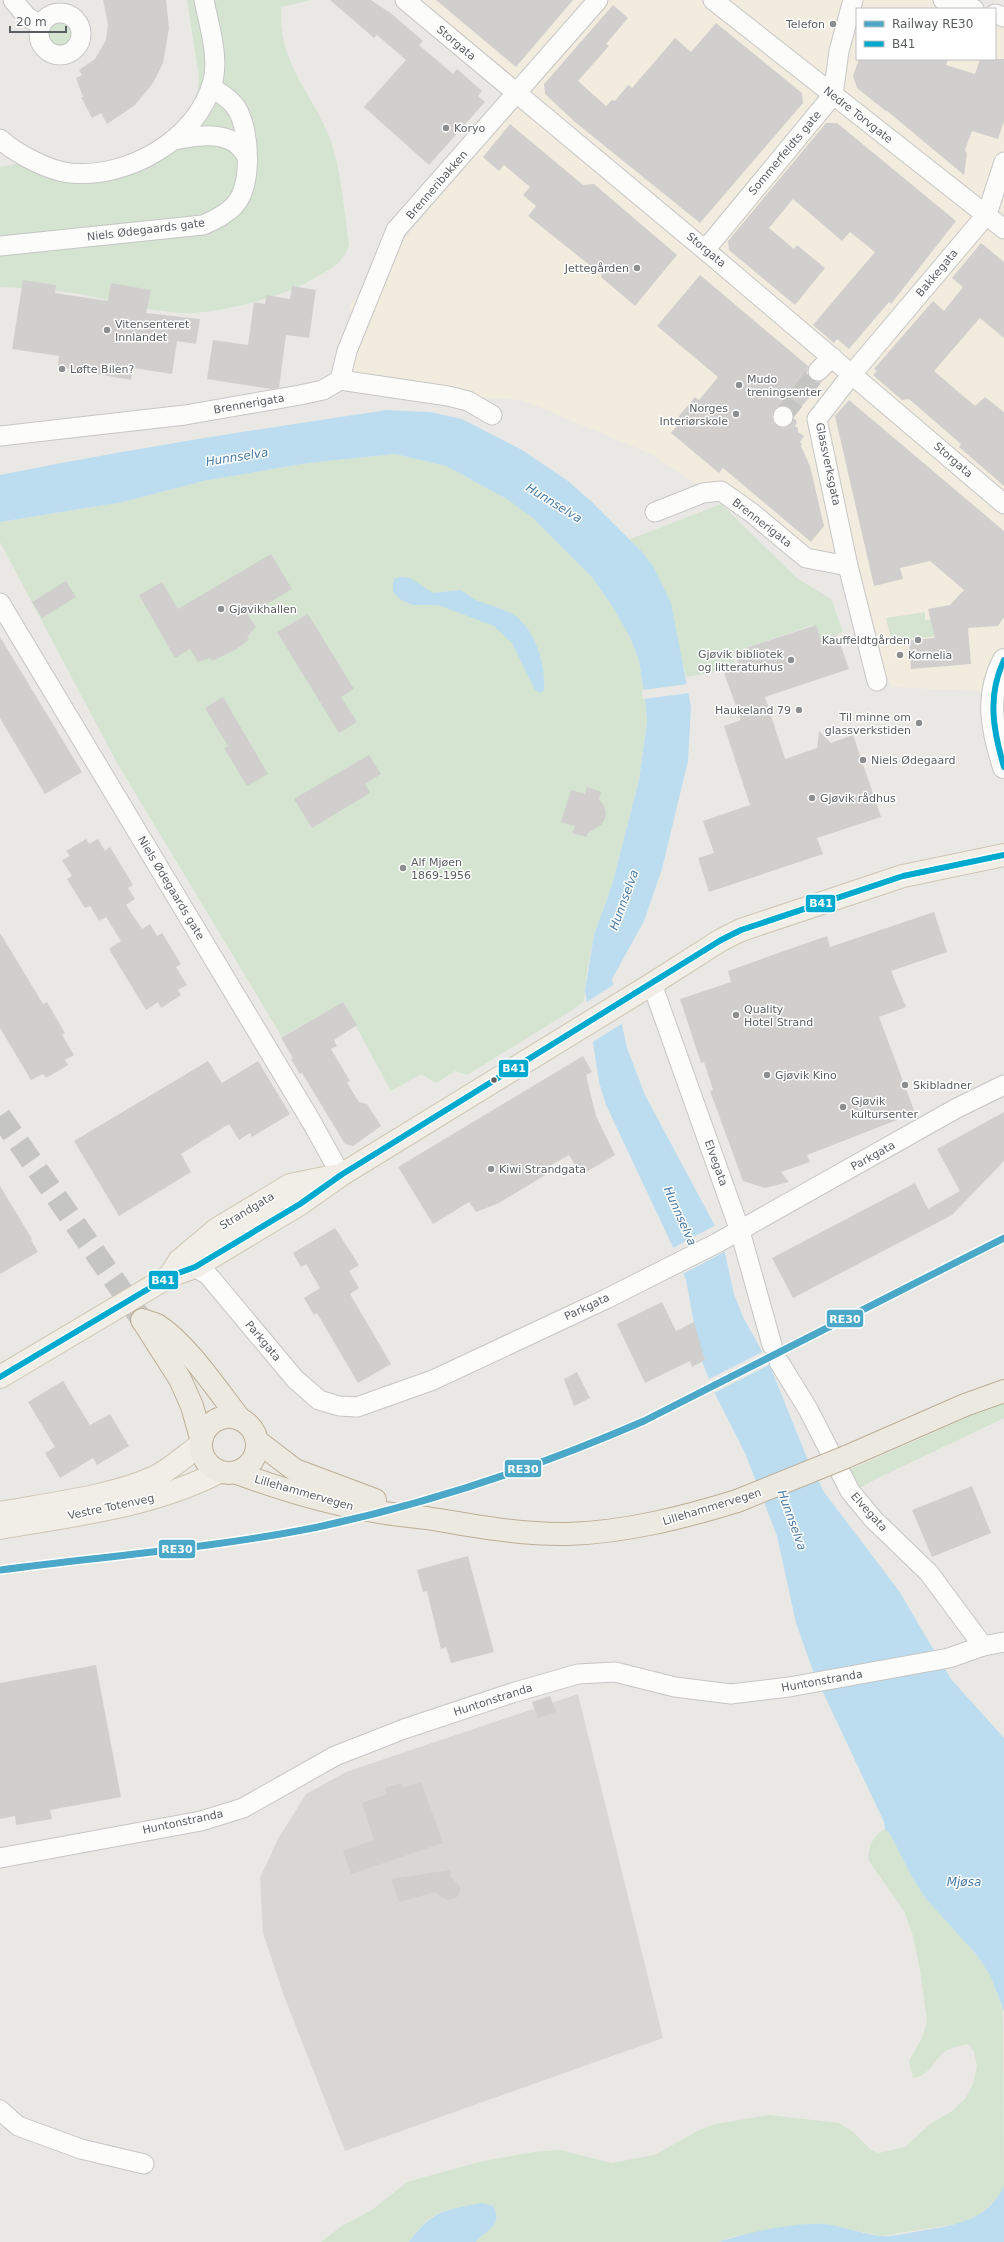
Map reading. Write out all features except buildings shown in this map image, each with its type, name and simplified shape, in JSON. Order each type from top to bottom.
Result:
[{"type":"highway","points":[[142,1320],[156,1325],[173,1339],[195,1361],[240,1419],[251,1428],[257,1441],[253,1461],[246,1468],[228,1472],[205,1462],[192,1406],[180,1379],[142,1320]]},
{"type":"highway","name":"Lillehammervegen","points":[[965,1405],[1004,1383]]},
{"type":"highway","name":"Lillehammervegen","points":[[228,1472],[339,1504],[489,1528],[568,1534],[612,1530],[656,1524],[737,1502],[846,1457],[965,1405],[1004,1391]]},
{"type":"highway","points":[[201,1442],[205,1429],[212,1422],[231,1417],[240,1419]]},
{"type":"highway","name":"Lillehammervegen","points":[[257,1441],[296,1470],[418,1517]]},
{"type":"main road","points":[[1004,660],[994,681],[991,713],[993,729],[1004,767]]},
{"type":"main road","name":"Strandgata","points":[[0,1377],[170,1276],[195,1267],[300,1204],[341,1174],[570,1033],[643,990],[721,940],[741,930],[903,876],[1004,855]]},
{"type":"main road","name":"Strandgata","points":[[170,1276],[179,1261],[217,1229],[290,1185],[341,1174]]},
{"type":"main road","name":"Vestre Totenveg","points":[[0,1513],[116,1490],[138,1484],[156,1476],[201,1442]]},
{"type":"main road","name":"Vestre Totenveg","points":[[0,1528],[110,1509],[143,1501],[181,1490],[228,1472]]},
{"type":"street","points":[[13,0],[27,17],[41,25]]},
{"type":"street","points":[[0,139],[39,163],[69,173],[103,171],[129,165],[150,155],[173,140],[196,118],[213,80],[214,58],[204,0]]},
{"type":"street","name":"Storgata","points":[[405,0],[705,250],[1004,504]]},
{"type":"street","name":"Brenneribakken","points":[[340,380],[347,351],[396,230],[598,0]]},
{"type":"street","name":"Nedre Torvgate","points":[[713,0],[987,214],[1004,229]]},
{"type":"street","points":[[833,95],[839,51],[853,0]]},
{"type":"street","points":[[943,0],[971,8]]},
{"type":"street","name":"Niels Ødegaards gate","points":[[0,246],[203,225],[221,218],[235,205],[244,187],[247,156],[247,135],[236,108],[228,98],[211,87]]},
{"type":"street","name":"Sommerfeldts gate","points":[[705,250],[833,95]]},
{"type":"street","points":[[173,140],[200,136],[224,137],[236,142],[247,156]]},
{"type":"street","name":"Bakkegata","points":[[852,374],[987,214],[1004,162]]},
{"type":"street","points":[[818,371],[832,357]]},
{"type":"street","name":"Glassverksgata","points":[[852,374],[817,419],[848,566],[877,681]]},
{"type":"street","points":[[340,380],[448,396],[468,401],[492,415]]},
{"type":"street","name":"Brennerigata","points":[[0,436],[184,415],[323,390],[340,380]]},
{"type":"street","name":"Brennerigata","points":[[655,512],[703,493],[721,491],[752,513],[806,558],[848,566]]},
{"type":"street","name":"Niels Ødegaards gate","points":[[0,603],[311,1121],[341,1174]]},
{"type":"street","name":"Elvegata","points":[[643,990],[740,1231],[775,1354],[808,1410],[850,1491],[873,1519],[929,1573],[983,1646]]},
{"type":"street","name":"Parkgata","points":[[195,1267],[208,1275],[295,1379],[313,1395],[319,1400],[340,1406],[357,1407],[433,1380],[671,1267],[740,1231],[957,1108],[1004,1085]]},
{"type":"street","name":"Huntonstranda","points":[[0,1858],[201,1821],[243,1808],[335,1756],[404,1729],[512,1693],[578,1674],[615,1672],[675,1687],[731,1694],[816,1682],[949,1658],[983,1646],[1004,1642]]},
{"type":"street","points":[[0,2110],[18,2126],[25,2129],[81,2149],[144,2164]]},
{"type":"shaded area","points":[[407,0],[939,0],[963,8],[856,8],[856,60],[996,60],[996,18],[1004,21],[1004,772],[980,691],[892,687],[840,571],[807,570],[731,506],[651,454],[522,400],[348,389],[351,304],[526,92]]},
{"type":"shaded area","points":[[578,1694],[663,2038],[345,2151],[284,1996],[263,1933],[260,1878],[278,1839],[306,1794],[346,1772]]},
{"type":"green space","points":[[187,0],[311,0],[281,7],[281,27],[290,60],[321,119],[333,148],[342,189],[349,244],[343,257],[334,266],[311,280],[285,292],[254,302],[206,312],[168,312],[59,291],[0,287],[0,167],[21,163],[77,168],[130,159],[157,143],[189,112],[198,90],[199,77]]},
{"type":"green space","points":[[62,20],[71,24],[75,33],[71,42],[62,46],[53,42],[49,33],[53,24]]},
{"type":"green space","points":[[395,454],[446,466],[507,499],[533,518],[591,576],[612,604],[630,637],[639,661],[647,722],[639,780],[612,885],[594,935],[586,977],[584,1001],[574,1009],[467,1075],[455,1071],[436,1083],[421,1074],[391,1091],[343,1002],[282,1037],[116,761],[0,542],[0,522],[123,502],[203,481],[308,463]]},
{"type":"green space","points":[[721,504],[798,579],[831,599],[843,632],[818,642],[812,625],[732,653],[737,669],[686,677],[677,639],[628,540]]},
{"type":"green space","points":[[925,612],[925,620],[948,617],[967,634],[891,640],[886,618]]},
{"type":"green space","points":[[1004,1401],[1004,1418],[858,1489],[847,1471]]},
{"type":"green space","points":[[885,1829],[890,1834],[912,1877],[976,1954],[990,1975],[1003,2009],[1004,2186],[999,2196],[982,2213],[963,2223],[881,2236],[824,2224],[731,2237],[719,2242],[476,2242],[492,2227],[496,2219],[496,2213],[493,2206],[478,2205],[453,2209],[437,2214],[425,2222],[409,2242],[321,2242],[342,2226],[372,2210],[407,2182],[483,2161],[534,2152],[560,2150],[611,2163],[655,2155],[699,2130],[716,2124],[769,2115],[839,2123],[853,2132],[871,2150],[879,2153],[905,2147],[930,2124],[952,2111],[965,2099],[973,2084],[977,2067],[974,2051],[968,2044],[947,2050],[927,2072],[913,2078],[909,2061],[922,2038],[927,2021],[920,1970],[913,1936],[904,1911],[869,1861],[870,1847],[874,1839]]},
{"type":"water","points":[[387,410],[430,412],[462,419],[522,450],[568,481],[593,503],[641,551],[653,566],[671,603],[691,707],[688,761],[662,869],[644,921],[612,979],[627,1048],[645,1095],[715,1226],[724,1249],[734,1294],[743,1317],[770,1366],[809,1463],[824,1492],[899,1591],[951,1679],[1004,1738],[1004,2011],[990,1975],[976,1954],[926,1899],[912,1877],[890,1834],[885,1829],[884,1822],[813,1671],[796,1623],[777,1536],[745,1453],[714,1392],[700,1356],[686,1280],[672,1245],[606,1105],[599,1082],[585,990],[594,935],[612,885],[639,780],[647,722],[639,661],[630,637],[611,604],[591,576],[533,518],[507,499],[446,466],[395,454],[308,463],[203,481],[123,502],[0,522],[0,475],[194,440]]},
{"type":"water","points":[[395,578],[410,578],[433,593],[461,590],[474,599],[504,610],[519,619],[531,634],[539,652],[542,662],[544,690],[540,693],[535,690],[512,643],[494,626],[438,605],[413,605],[401,600],[393,592],[393,583]]},
{"type":"water","points":[[1004,2186],[1004,2242],[719,2242],[786,2226],[824,2224],[838,2226],[866,2234],[886,2236],[900,2235],[957,2224],[979,2214],[988,2207],[997,2198]]},
{"type":"water","points":[[482,2203],[493,2206],[496,2213],[496,2219],[492,2227],[476,2242],[409,2242],[417,2231],[432,2217],[449,2210]]},
{"type":"pier","points":[[688,684],[690,693],[643,699],[642,690]]},
{"type":"pier","points":[[615,984],[623,1023],[591,1043],[585,1003]]},
{"type":"pier","points":[[716,1225],[726,1251],[681,1275],[671,1249]]},
{"type":"pier","points":[[764,1351],[771,1364],[712,1394],[707,1380]]},
{"type":"tunnel","points":[[783,416],[818,371]]},
{"type":"tunnel","points":[[0,1116],[142,1320]]},
{"type":"rail line","name":"RE30","points":[[0,1570],[239,1541],[318,1527],[401,1507],[483,1482],[564,1454],[644,1421],[1004,1238]]},
{"type":"transit line","name":"B41","points":[[1004,660],[995,687],[994,700],[997,740],[1004,767]]},
{"type":"transit line","name":"B41","points":[[0,1377],[170,1276],[195,1267],[300,1204],[341,1175],[721,940],[741,930],[903,876],[1004,855]]},
{"type":"place","name":"Telefon","points":[[833,24]]},
{"type":"place","name":"Koryo","points":[[446,128]]},
{"type":"place","name":"Jettegården","points":[[637,268]]},
{"type":"place","name":"Vitensenteret Innlandet","points":[[107,330]]},
{"type":"place","name":"Løfte Bilen?","points":[[62,369]]},
{"type":"place","name":"Mudo treningsenter","points":[[739,385]]},
{"type":"place","name":"Norges Interiørskole","points":[[736,414]]},
{"type":"place","name":"Gjøvikhallen","points":[[221,609]]},
{"type":"place","name":"Kauffeldtgården","points":[[918,640]]},
{"type":"place","name":"Kornelia","points":[[900,655]]},
{"type":"place","name":"Gjøvik bibliotek og litteraturhus","points":[[791,660]]},
{"type":"place","name":"Haukeland 79","points":[[799,710]]},
{"type":"place","name":"Til minne om glassverkstiden","points":[[919,723]]},
{"type":"place","name":"Niels Ødegaard","points":[[863,760]]},
{"type":"place","name":"Gjøvik rådhus","points":[[812,798]]},
{"type":"place","name":"Alf Mjøen 1869-1956","points":[[403,868]]},
{"type":"place","name":"Quality Hotel Strand","points":[[736,1015]]},
{"type":"place","name":"Gjøvik Kino","points":[[767,1075]]},
{"type":"place","name":"Skibladner","points":[[905,1085]]},
{"type":"place","name":"Gjøvik kultursenter","points":[[843,1107]]},
{"type":"place","name":"Kiwi Strandgata","points":[[491,1169]]},
{"type":"water label","name":"Hunnselva","points":[[237,457]]},
{"type":"water label","name":"Hunnselva","points":[[554,503]]},
{"type":"water label","name":"Hunnselva","points":[[624,900]]},
{"type":"water label","name":"Hunnselva","points":[[680,1216]]},
{"type":"water label","name":"Hunnselva","points":[[792,1520]]},
{"type":"water label","name":"Mjøsa","points":[[964,1882]]}]
